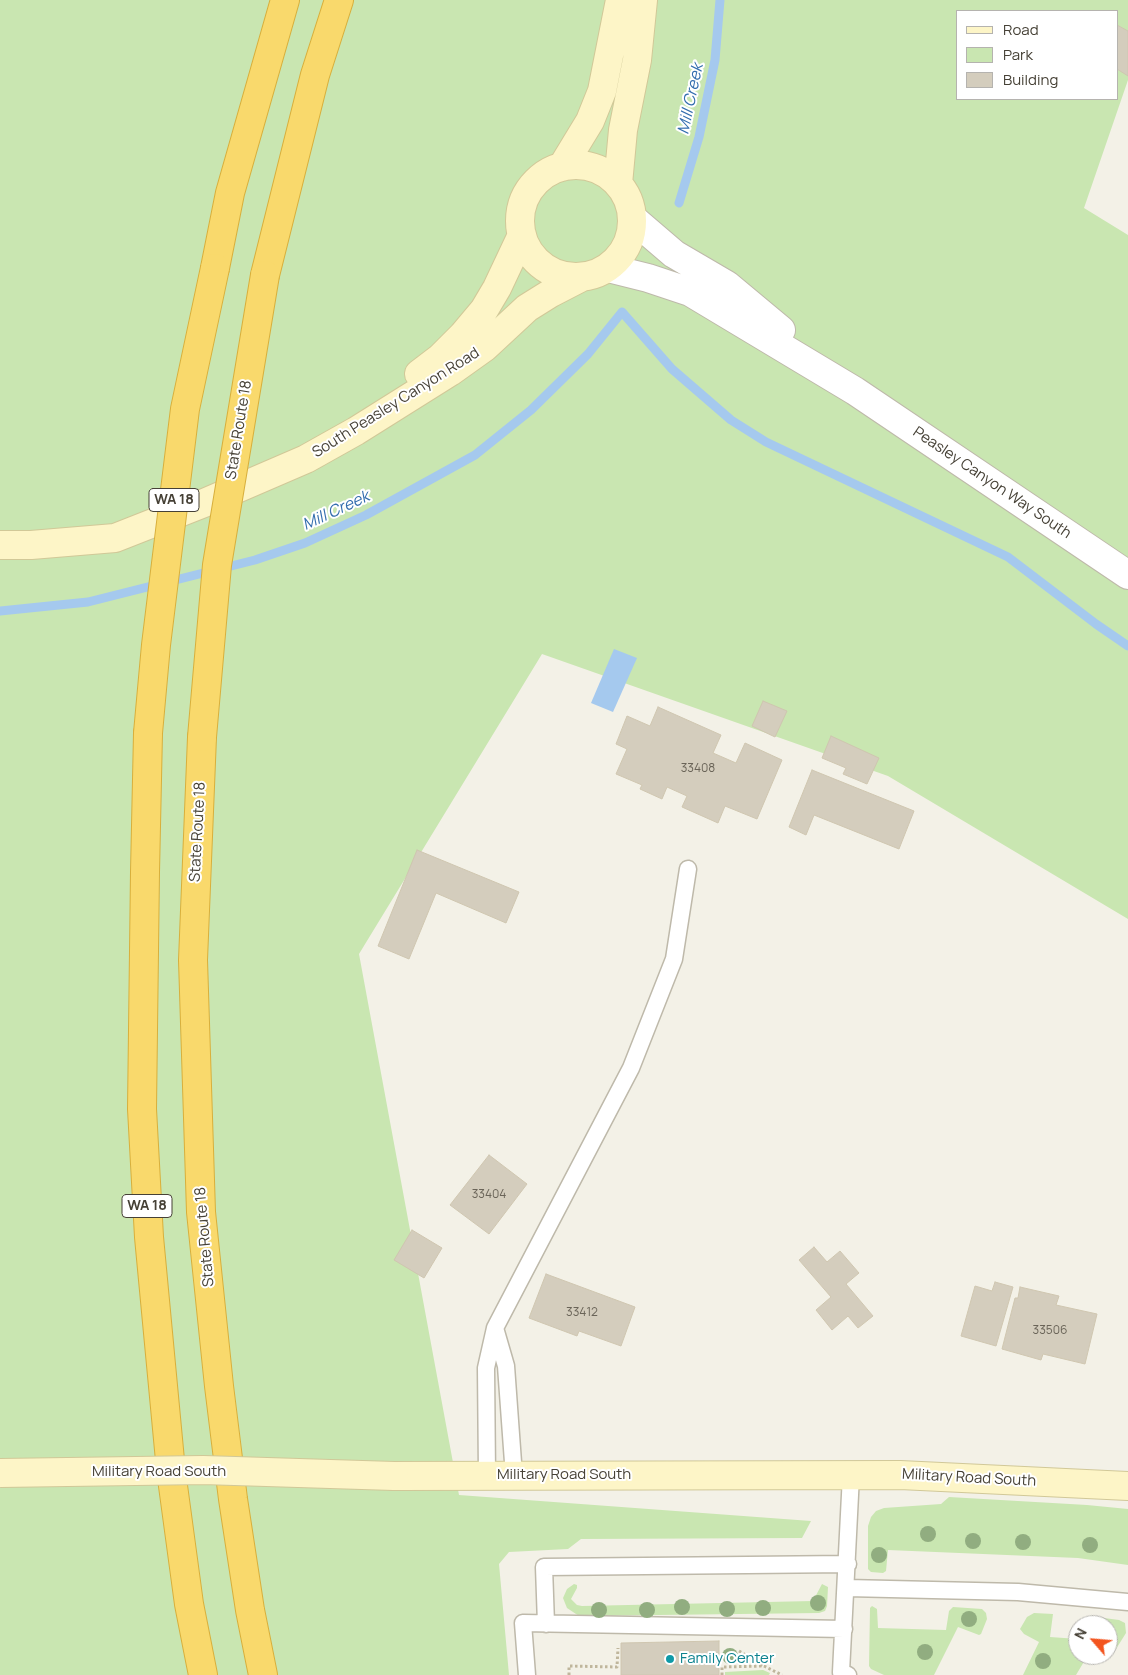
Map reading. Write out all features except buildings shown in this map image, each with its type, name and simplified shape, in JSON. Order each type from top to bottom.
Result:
[{"type":"highway","name":"WA 18","points":[[203,1675],[189,1604],[171,1471],[148,1237],[142,1109],[148,733],[156,645],[185,409],[230,193],[285,0]]},
{"type":"highway","name":"State Route 18","points":[[263,1675],[250,1610],[233,1499],[201,1212],[193,960],[202,737],[217,565],[264,275],[315,76],[339,0]]},
{"type":"main road","points":[[562,167],[590,121],[602,92],[620,0]]},
{"type":"main road","points":[[618,184],[623,130],[637,60],[643,0]]},
{"type":"main road","points":[[577,165],[592,168],[606,174],[618,184],[628,200],[632,218],[631,233],[626,246],[608,268],[582,277],[562,276],[544,267],[530,254],[522,235],[520,218],[524,201],[532,186],[545,174],[562,167],[577,165]]},
{"type":"main road","name":"South Peasley Canyon Road","points":[[306,460],[440,358],[463,335],[484,310],[497,288],[522,235]]},
{"type":"main road","name":"South Peasley Canyon Road","points":[[0,545],[31,545],[115,538],[306,460],[450,372],[485,347],[526,308],[582,277]]},
{"type":"main road","name":"Military Road South","points":[[0,1474],[203,1470],[394,1476],[900,1475],[1128,1486]]},
{"type":"street","name":"Peasley Canyon Way South","points":[[632,218],[674,254],[727,285],[855,391]]},
{"type":"street","name":"Peasley Canyon Way South","points":[[608,268],[648,278],[690,292],[855,391],[1128,576]]},
{"type":"lane","points":[[487,1475],[486,1368],[495,1328],[626,1081],[674,959],[688,869]]},
{"type":"lane","points":[[495,1328],[506,1366],[514,1476]]},
{"type":"lane","points":[[848,1675],[841,1672],[847,1588],[851,1475]]},
{"type":"lane","points":[[546,1624],[544,1567],[848,1564]]},
{"type":"lane","points":[[847,1588],[1018,1592],[1128,1602]]},
{"type":"lane","points":[[526,1675],[524,1623],[844,1629]]},
{"type":"path","points":[[569,1675],[569,1666],[617,1668],[618,1641]]},
{"type":"path","points":[[736,1649],[782,1675]]},
{"type":"path","points":[[722,1675],[722,1667],[764,1666]]},
{"type":"green space","points":[[0,0],[1128,0],[1128,80],[1084,208],[1128,235],[1128,919],[888,776],[542,654],[359,954],[459,1495],[811,1521],[802,1538],[581,1539],[568,1549],[509,1552],[499,1564],[509,1675],[0,1675]]},
{"type":"green space","points":[[949,1497],[1128,1509],[1128,1565],[1078,1558],[888,1550],[886,1571],[883,1573],[871,1572],[868,1569],[868,1526],[871,1517],[876,1511],[884,1508],[941,1504]]},
{"type":"green space","points":[[574,1584],[577,1585],[577,1588],[571,1599],[577,1605],[582,1606],[813,1601],[822,1584],[828,1587],[827,1606],[825,1611],[819,1613],[579,1616],[567,1608],[563,1598],[567,1589]]},
{"type":"green space","points":[[872,1606],[877,1609],[878,1628],[946,1630],[949,1611],[953,1607],[982,1609],[986,1613],[987,1619],[979,1635],[958,1627],[934,1675],[884,1675],[871,1669],[869,1666],[870,1608]]},
{"type":"green space","points":[[1034,1613],[1053,1614],[1050,1637],[1068,1638],[1068,1665],[1082,1665],[1076,1675],[1023,1675],[1039,1642],[1024,1634],[1020,1629],[1027,1617]]},
{"type":"green space","points":[[1118,1620],[1125,1623],[1126,1633],[1118,1646]]},
{"type":"green space","points":[[763,1670],[770,1673],[769,1675],[725,1675],[725,1672]]},
{"type":"water","points":[[614,649],[637,658],[613,712],[591,703]]},
{"type":"waterway","name":"Mill Creek","points":[[679,203],[699,137],[715,60],[720,0]]},
{"type":"waterway","name":"Mill Creek","points":[[0,611],[88,602],[255,560],[305,543],[366,515],[475,455],[531,410],[588,354],[622,312],[672,369],[731,420],[766,442],[1008,557],[1128,646]]},
{"type":"place","name":"Family Center","points":[[670,1659]]}]
